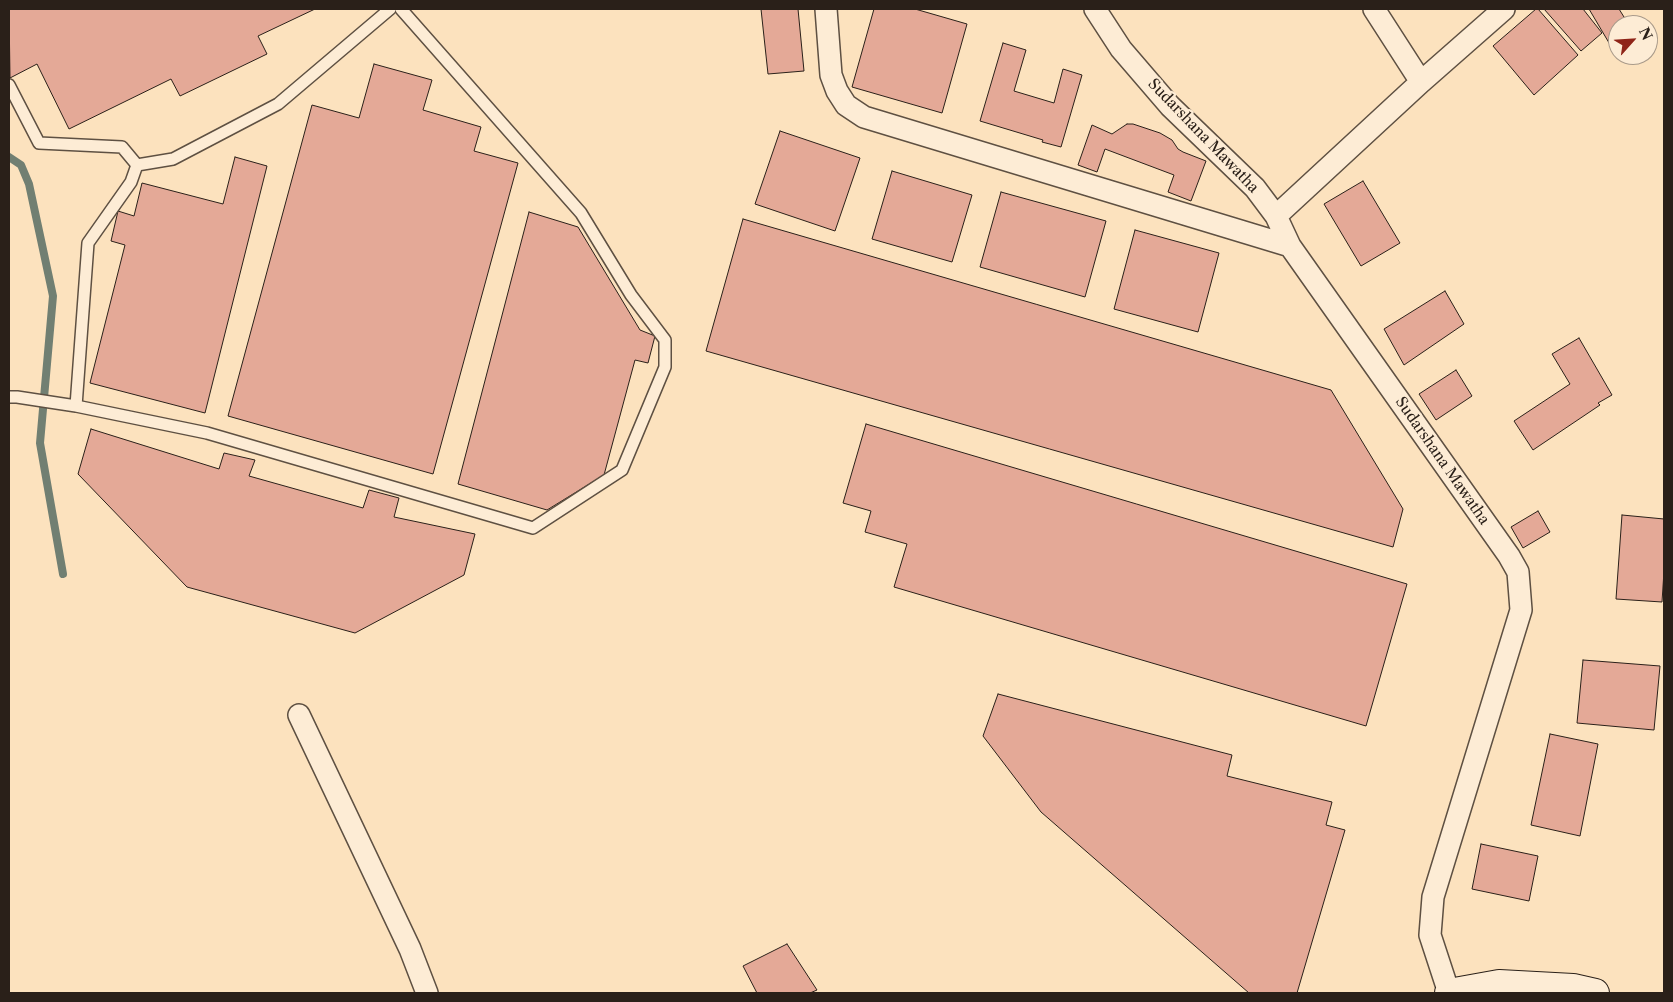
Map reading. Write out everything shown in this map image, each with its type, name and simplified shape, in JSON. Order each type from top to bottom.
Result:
[{"type":"street","points":[[826,9],[831,75],[836,91],[846,105],[864,117],[1290,246]]},
{"type":"street","name":"Sudarshana Mawatha","points":[[1095,9],[1121,49],[1170,106],[1255,188],[1276,216],[1290,246],[1476,509],[1518,572],[1521,610],[1433,897],[1430,935],[1449,993]]},
{"type":"street","points":[[1374,9],[1420,82]]},
{"type":"street","points":[[1276,216],[1420,82],[1504,9]]},
{"type":"street","points":[[299,715],[410,948],[427,993]]},
{"type":"street","points":[[1449,993],[1499,984],[1573,988],[1595,993]]},
{"type":"lane","points":[[137,165],[173,159],[278,104],[390,9]]},
{"type":"lane","points":[[13,397],[76,406],[207,433],[533,528],[622,470],[665,367],[665,340],[631,295],[581,214],[401,9]]},
{"type":"lane","points":[[9,85],[40,143],[122,147],[137,165]]},
{"type":"lane","points":[[76,406],[88,243],[131,182],[137,165]]},
{"type":"building","points":[[9,9],[315,9],[258,36],[267,54],[180,96],[171,79],[69,129],[37,64],[10,78]]},
{"type":"building","points":[[761,9],[798,9],[804,71],[768,74]]},
{"type":"building","points":[[874,9],[915,9],[967,24],[942,113],[852,87]]},
{"type":"building","points":[[1536,9],[1578,55],[1534,95],[1493,46]]},
{"type":"building","points":[[1544,9],[1583,9],[1602,33],[1581,51]]},
{"type":"building","points":[[1589,9],[1619,9],[1623,15],[1608,15],[1608,41]]},
{"type":"building","points":[[1003,43],[1026,50],[1014,91],[1054,103],[1063,69],[1082,75],[1061,147],[980,121]]},
{"type":"building","points":[[374,64],[432,80],[423,110],[481,127],[474,151],[518,163],[433,474],[228,416],[312,105],[359,118]]},
{"type":"building","points":[[1127,124],[1133,124],[1160,133],[1172,140],[1178,149],[1206,161],[1191,201],[1168,192],[1174,175],[1105,149],[1097,172],[1078,165],[1092,125],[1112,134]]},
{"type":"building","points":[[780,131],[860,158],[835,231],[755,204]]},
{"type":"building","points":[[235,157],[267,166],[205,413],[90,383],[125,245],[111,241],[118,211],[134,216],[142,183],[223,204]]},
{"type":"building","points":[[892,171],[972,195],[952,262],[872,239]]},
{"type":"building","points":[[1363,181],[1400,243],[1361,266],[1324,204]]},
{"type":"building","points":[[1001,192],[1106,221],[1085,297],[980,267]]},
{"type":"building","points":[[529,212],[578,227],[640,330],[655,336],[648,363],[635,360],[604,475],[547,510],[458,484]]},
{"type":"building","points":[[743,219],[1331,390],[1403,509],[1393,547],[706,351]]},
{"type":"building","points":[[1135,230],[1219,253],[1198,332],[1114,309]]},
{"type":"building","points":[[1445,291],[1464,324],[1404,365],[1384,329]]},
{"type":"building","points":[[1579,338],[1612,395],[1533,450],[1514,421],[1570,384],[1552,354]]},
{"type":"building","points":[[1456,370],[1472,396],[1436,420],[1419,394]]},
{"type":"building","points":[[866,424],[1407,584],[1366,726],[894,587],[907,544],[865,532],[871,511],[843,503]]},
{"type":"building","points":[[91,429],[219,469],[224,453],[255,460],[249,476],[363,508],[369,490],[399,498],[394,517],[475,534],[464,575],[355,633],[187,587],[78,474]]},
{"type":"building","points":[[1538,511],[1550,532],[1523,548],[1511,527]]},
{"type":"building","points":[[1622,515],[1664,519],[1662,602],[1616,599]]},
{"type":"building","points":[[1583,660],[1660,666],[1654,730],[1577,723]]},
{"type":"building","points":[[998,694],[1232,755],[1227,776],[1332,802],[1326,825],[1345,830],[1297,993],[1249,993],[1041,812],[983,736]]},
{"type":"building","points":[[1550,734],[1598,744],[1580,836],[1531,825]]},
{"type":"building","points":[[1481,844],[1538,856],[1529,901],[1472,889]]},
{"type":"building","points":[[787,944],[817,990],[810,993],[757,993],[743,966]]},
{"type":"waterway","points":[[9,157],[21,165],[29,184],[53,296],[40,443],[63,574]]}]
